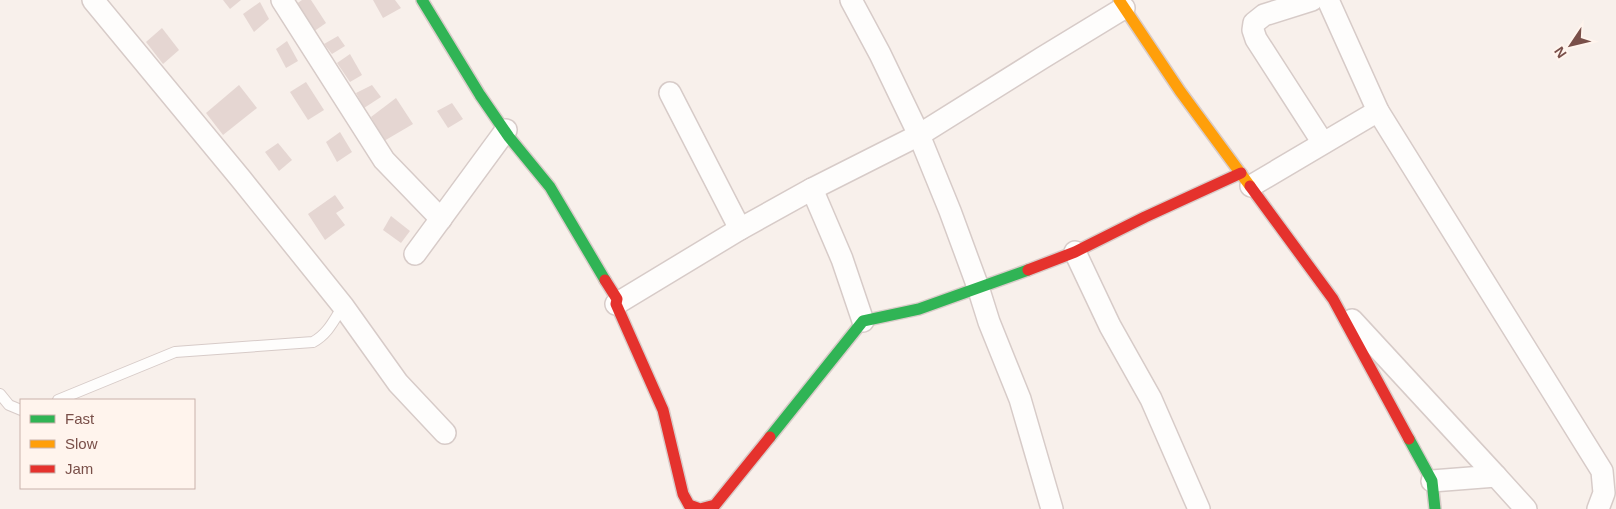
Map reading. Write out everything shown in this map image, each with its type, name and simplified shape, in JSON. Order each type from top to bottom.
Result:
[{"type":"street","points":[[282,0],[384,160],[441,219]]},
{"type":"street","points":[[422,0],[480,95],[550,187],[617,299],[616,304],[634,341],[662,410],[683,494],[689,505],[700,509],[715,505],[863,321],[919,309],[1024,272],[1074,252],[1145,216],[1246,180],[1323,143],[1378,111]]},
{"type":"street","points":[[851,0],[880,54],[919,135],[1020,399],[1052,509]]},
{"type":"street","points":[[1312,0],[1264,15],[1254,23],[1253,30],[1256,39],[1323,143]]},
{"type":"street","points":[[1328,0],[1378,111],[1602,471],[1604,493],[1598,509]]},
{"type":"street","points":[[94,1],[343,306],[398,383],[445,433]]},
{"type":"street","points":[[616,304],[740,229],[919,135],[1042,58],[1122,4],[1180,91],[1333,299],[1526,509]]},
{"type":"street","points":[[670,93],[740,229]]},
{"type":"street","points":[[415,254],[506,130]]},
{"type":"street","points":[[812,190],[842,259],[863,321]]},
{"type":"street","points":[[1074,252],[1110,326],[1151,399],[1199,509]]},
{"type":"street","points":[[1333,299],[1432,481],[1435,509]]},
{"type":"street","points":[[1432,481],[1496,476]]},
{"type":"lane","points":[[60,399],[175,352],[314,342],[327,331],[343,306]]},
{"type":"lane","points":[[0,394],[9,405],[20,410]]},
{"type":"building","points":[[223,0],[241,0],[230,9]]},
{"type":"building","points":[[302,0],[311,0],[326,23],[313,32],[292,7]]},
{"type":"building","points":[[373,0],[395,0],[401,8],[383,18]]},
{"type":"building","points":[[260,2],[269,19],[254,32],[243,14]]},
{"type":"building","points":[[162,28],[179,50],[163,64],[146,42]]},
{"type":"building","points":[[338,36],[345,46],[332,54],[324,44]]},
{"type":"building","points":[[287,41],[298,61],[286,68],[276,49]]},
{"type":"building","points":[[350,54],[362,75],[350,82],[337,63]]},
{"type":"building","points":[[306,82],[324,110],[308,120],[290,92]]},
{"type":"building","points":[[239,85],[257,108],[223,135],[206,113]]},
{"type":"building","points":[[372,85],[381,97],[364,108],[356,93]]},
{"type":"building","points":[[396,98],[413,124],[384,141],[371,117]]},
{"type":"building","points":[[452,103],[463,119],[448,128],[437,111]]},
{"type":"building","points":[[340,132],[352,152],[337,162],[326,142]]},
{"type":"building","points":[[278,143],[292,160],[279,171],[265,152]]},
{"type":"building","points":[[335,195],[344,208],[336,213],[345,225],[325,240],[308,214]]},
{"type":"building","points":[[391,216],[410,231],[401,243],[383,230]]},
{"type":"traffic: fast","points":[[422,0],[480,95],[509,137],[550,187],[605,280]]},
{"type":"traffic: fast","points":[[770,437],[863,321],[919,309],[1028,270]]},
{"type":"traffic: fast","points":[[1409,439],[1432,481],[1435,509]]},
{"type":"traffic: slow","points":[[1119,0],[1180,91],[1250,186]]},
{"type":"traffic: jam","points":[[1028,270],[1075,252],[1145,217],[1241,173]]},
{"type":"traffic: jam","points":[[1250,186],[1333,299],[1409,439]]},
{"type":"traffic: jam","points":[[605,280],[617,299],[616,304],[663,410],[683,494],[689,505],[700,509],[715,505],[770,437]]}]
